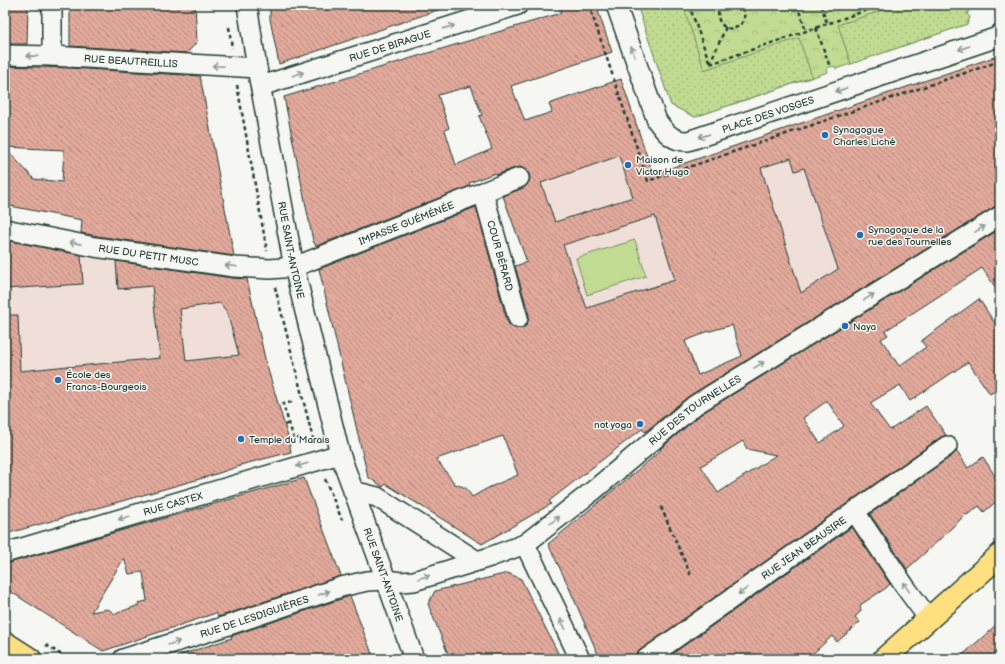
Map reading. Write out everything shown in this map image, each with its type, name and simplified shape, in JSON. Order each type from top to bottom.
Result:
[{"type":"main road","points":[[884,659],[1000,555]]},
{"type":"main road","points":[[5,643],[30,659]]},
{"type":"street","points":[[52,5],[52,56]]},
{"type":"street","name":"RUE SAINT-ANTOINE","points":[[248,5],[259,77],[294,267],[340,454],[414,659]]},
{"type":"street","name":"RUE DE BIRAGUE","points":[[259,77],[518,5]]},
{"type":"street","name":"PLACE DES VOSGES","points":[[616,5],[657,121],[672,138],[682,142],[688,142],[998,37],[1000,34]]},
{"type":"street","name":"RUE BEAUTREILLIS","points":[[5,55],[52,56],[234,67],[259,77]]},
{"type":"street","name":"IMPASSE GUÉMÉNÉE","points":[[294,267],[519,178]]},
{"type":"street","name":"COUR BÉRARD","points":[[483,192],[518,318]]},
{"type":"street","name":"RUE DES TOURNELLES","points":[[386,580],[401,582],[414,581],[525,544],[594,490],[695,405],[1000,216]]},
{"type":"street","name":"RUE DU PETIT MUSC","points":[[5,229],[103,248],[234,267],[270,269],[294,267]]},
{"type":"street","points":[[855,512],[947,446]]},
{"type":"street","name":"RUE CASTEX","points":[[5,553],[340,454]]},
{"type":"street","points":[[353,491],[377,497],[477,561]]},
{"type":"street","name":"RUE JEAN BEAUSIRE","points":[[646,659],[855,512],[906,588],[929,619]]},
{"type":"street","points":[[525,544],[580,659]]},
{"type":"street","name":"RUE DE LESDIGUIÈRES","points":[[123,659],[341,587],[367,581],[386,580]]},
{"type":"path","points":[[589,5],[648,181],[1000,61]]},
{"type":"path","points":[[690,5],[710,64]]},
{"type":"path","points":[[722,5],[719,9],[718,17],[726,27],[730,28],[735,28],[742,23],[745,14],[740,5]]},
{"type":"path","points":[[797,5],[806,31]]},
{"type":"path","points":[[821,5],[827,24]]},
{"type":"path","points":[[710,64],[882,5]]},
{"type":"path","points":[[229,25],[234,67],[270,269]]},
{"type":"path","points":[[710,64],[726,27]]},
{"type":"path","points":[[816,28],[830,67]]},
{"type":"path","points":[[292,402],[283,404],[294,439],[300,438]]},
{"type":"path","points":[[285,425],[290,423]]},
{"type":"path","points":[[661,507],[692,576]]},
{"type":"shaded area","points":[[791,127],[847,294],[791,329],[736,160]]},
{"type":"shaded area","points":[[638,131],[698,317],[594,352],[523,170],[535,164]]},
{"type":"shaded area","name":"École des Francs-Bourgeois","points":[[5,240],[217,274],[247,276],[266,363],[71,384],[84,512],[60,519],[57,474],[5,391]]},
{"type":"green space","points":[[637,5],[972,5],[967,14],[970,17],[967,24],[836,69],[834,66],[827,68],[828,72],[695,117],[671,105]]},
{"type":"green space","points":[[637,5],[683,5],[704,70],[799,38],[812,77],[695,117],[671,105]]},
{"type":"green space","points":[[899,5],[972,5],[967,14],[970,17],[967,24],[851,64],[838,25]]},
{"type":"green space","points":[[635,240],[646,276],[587,295],[576,258]]},
{"type":"building","points":[[5,5],[28,5],[27,44],[5,44]]},
{"type":"building","points":[[70,5],[195,5],[197,42],[187,53],[70,46]]},
{"type":"building","points":[[270,5],[321,5],[322,11],[350,5],[447,5],[447,7],[279,64],[270,19]]},
{"type":"building","points":[[558,5],[596,5],[612,52],[511,86],[525,121],[552,112],[549,104],[621,79],[653,174],[1000,55],[1000,205],[994,207],[689,396],[645,432],[642,429],[549,501],[551,504],[482,544],[386,484],[383,487],[368,477],[319,269],[476,207],[507,321],[510,326],[515,328],[526,326],[529,315],[515,266],[527,262],[503,196],[527,185],[530,179],[529,174],[526,169],[520,167],[496,175],[495,173],[469,183],[470,186],[316,246],[313,241],[284,97],[561,13]],"holes":[[[471,86],[482,115],[479,116],[492,149],[456,165],[445,130],[449,128],[438,95]],[[619,156],[633,197],[555,222],[541,183]],[[791,158],[795,171],[804,168],[838,269],[801,293],[761,168]],[[655,216],[675,280],[587,308],[563,245]],[[732,325],[742,356],[698,375],[685,341]],[[503,436],[518,475],[488,488],[472,497],[466,488],[455,484],[436,459]]]},
{"type":"building","points":[[5,66],[70,68],[200,76],[234,256],[81,233],[82,220],[5,205],[5,148],[34,179],[62,182],[64,150],[5,147]]},
{"type":"building","points":[[1000,229],[1000,294],[982,268],[885,331],[888,335],[881,339],[899,366],[926,347],[921,341],[979,299],[1000,331],[1000,388],[990,394],[968,362],[910,401],[900,385],[870,403],[890,430],[926,406],[946,435],[941,437],[640,650],[636,654],[635,659],[600,659],[567,583],[548,544],[634,473],[701,414]],"holes":[[[827,401],[844,426],[820,443],[803,418]],[[743,441],[747,449],[776,455],[718,493],[701,466]]]},
{"type":"building","points":[[5,240],[81,255],[83,284],[5,289]]},
{"type":"building","points":[[116,261],[247,279],[266,363],[291,452],[240,465],[210,476],[9,533],[5,476],[5,315],[18,315],[20,371],[160,358],[152,286],[118,289]],"holes":[[[220,303],[227,312],[239,355],[186,361],[180,309]]]},
{"type":"building","points":[[957,451],[968,468],[983,457],[1000,484],[1000,498],[984,512],[979,506],[967,515],[966,514],[907,569],[870,514]]},
{"type":"building","points":[[304,478],[341,576],[218,617],[216,613],[103,651],[5,588],[5,564]],"holes":[[[124,558],[129,574],[143,572],[147,601],[138,603],[139,605],[115,614],[108,609],[91,612]]]},
{"type":"building","points":[[852,527],[890,584],[860,605],[861,611],[855,617],[860,622],[837,642],[832,636],[807,659],[728,659],[724,653],[715,659],[665,659]]},
{"type":"building","points":[[508,573],[521,579],[561,659],[450,659],[428,604],[435,591]]},
{"type":"building","points":[[350,596],[374,659],[178,659],[177,656],[232,638],[231,636]]},
{"type":"building","points":[[1000,621],[1000,659],[958,659],[985,635]]},
{"type":"place","name":"Synagogue Charles Liché","points":[[825,135]]},
{"type":"place","name":"Maison de Victor Hugo","points":[[628,165]]},
{"type":"place","name":"Synagogue de la rue des Tournelles","points":[[860,235]]},
{"type":"place","name":"Naya","points":[[845,326]]},
{"type":"place","name":"École des Francs-Bourgeois","points":[[58,380]]},
{"type":"place","name":"not yoga","points":[[640,424]]},
{"type":"place","name":"Temple du Marais","points":[[241,439]]}]
